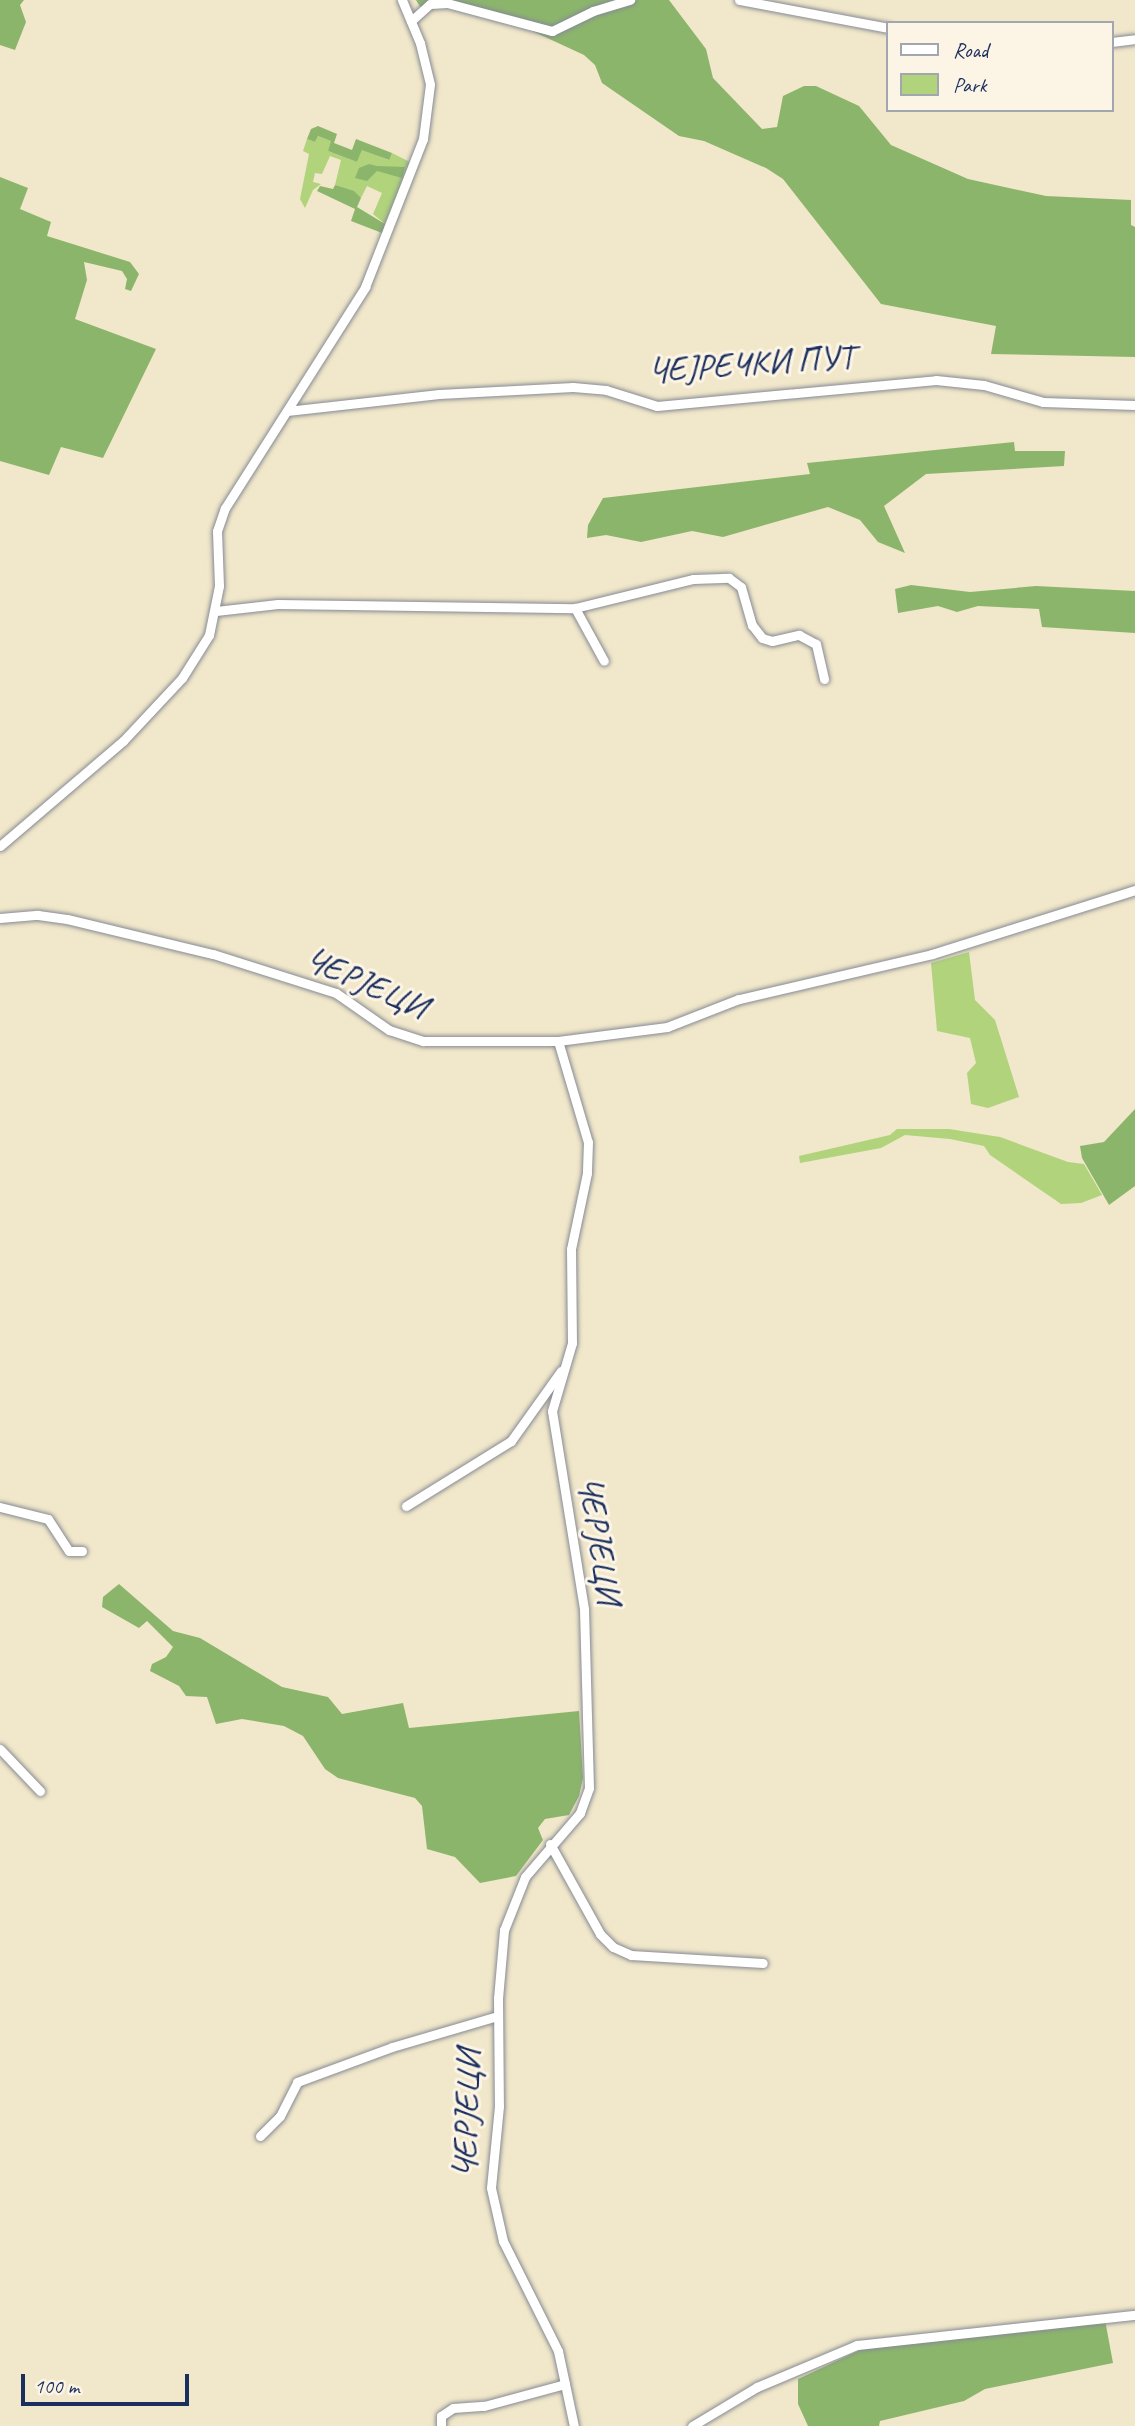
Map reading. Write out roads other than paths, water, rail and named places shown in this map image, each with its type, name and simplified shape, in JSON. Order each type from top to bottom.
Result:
[{"type":"street","points":[[0,846],[123,741],[182,678],[204,646],[216,611],[217,531],[225,508],[287,411],[308,370],[365,287],[423,139],[430,84],[402,0]]},
{"type":"street","points":[[411,21],[430,4],[447,2],[552,31],[593,11],[631,0]]},
{"type":"street","points":[[739,0],[886,28]]},
{"type":"street","points":[[1114,42],[1135,39]]},
{"type":"street","name":"ЧЕЈРЕЧКИ ПУТ","points":[[287,411],[439,394],[491,395],[573,387],[606,390],[657,406],[936,380],[984,385],[1043,402],[1135,405]]},
{"type":"street","points":[[216,611],[278,604],[575,608],[693,579],[730,578],[741,587],[752,625],[762,638],[772,641],[799,635],[816,644],[824,679]]},
{"type":"street","points":[[575,608],[604,660]]},
{"type":"street","points":[[558,1041],[667,1027],[738,999],[932,954],[1135,890]]},
{"type":"street","name":"ЧЕРЈЕЦИ","points":[[0,918],[38,915],[68,919],[213,954],[336,993],[389,1030],[423,1041],[558,1041],[588,1142],[587,1173],[570,1250],[573,1329],[568,1361],[554,1399],[552,1425],[584,1609],[589,1788],[580,1813],[550,1844],[521,1885],[508,1917],[500,1957],[497,2016],[500,2092],[491,2178],[494,2213],[558,2351],[574,2426]]},
{"type":"street","name":"ЧЕРЈЕЦИ","points":[[406,1506],[511,1441],[568,1361]]},
{"type":"street","points":[[0,1507],[48,1519],[69,1551],[82,1551]]},
{"type":"street","points":[[0,1749],[40,1791]]},
{"type":"street","points":[[550,1844],[600,1934],[612,1947],[631,1955],[762,1963]]},
{"type":"street","points":[[260,2136],[280,2116],[297,2082],[392,2047],[497,2016]]},
{"type":"street","points":[[692,2426],[757,2386],[857,2345],[1135,2315]]},
{"type":"street","points":[[441,2426],[442,2416],[453,2408],[484,2406],[565,2384]]}]
